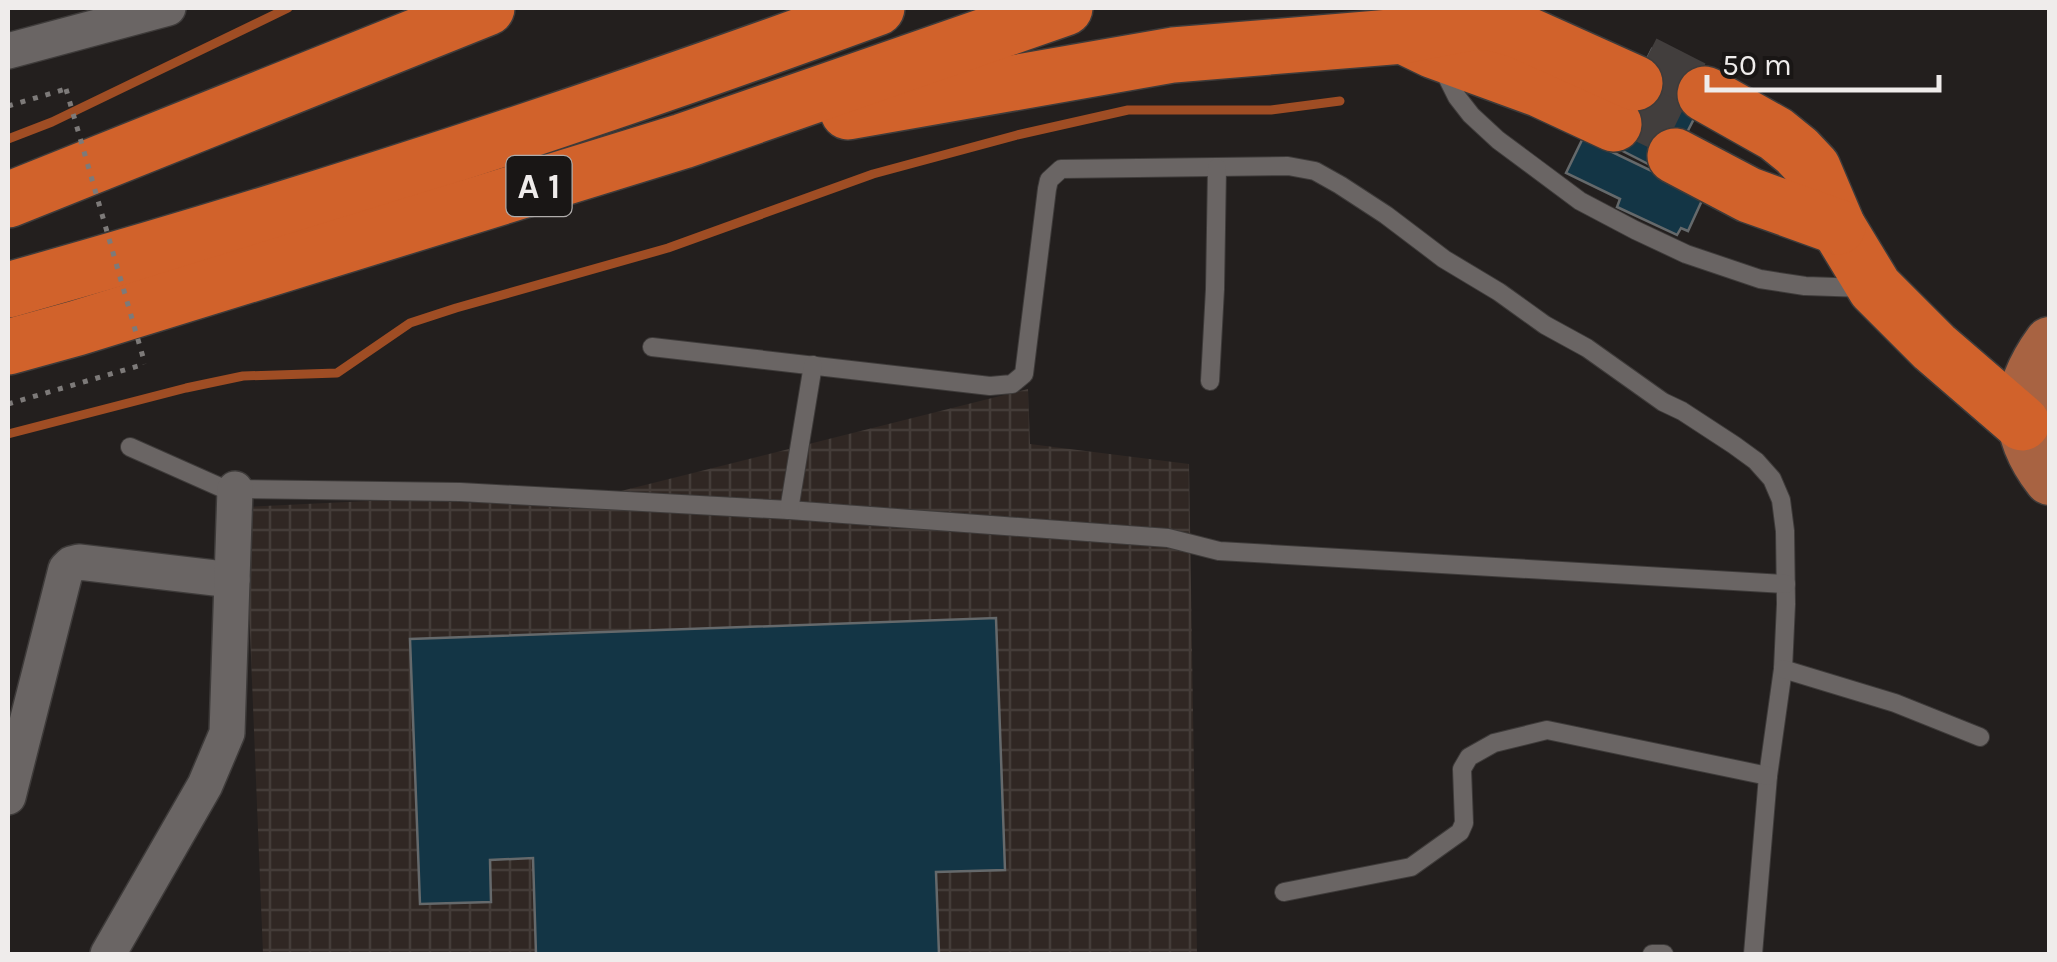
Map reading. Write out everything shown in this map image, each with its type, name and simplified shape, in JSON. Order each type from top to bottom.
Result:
[{"type":"highway","points":[[8,200],[487,8]]},
{"type":"highway","name":"A 1","points":[[8,290],[186,240],[454,154],[681,79],[876,8]]},
{"type":"highway","name":"A 1","points":[[8,347],[683,142],[1065,8]]},
{"type":"highway","points":[[683,142],[1174,55],[1431,32],[1490,47],[1629,94],[1514,8]]},
{"type":"highway","points":[[1690,125],[1749,195],[1838,227],[1874,288],[2022,424]]},
{"type":"main road","points":[[2050,343],[2033,366],[2023,394],[2022,424],[2033,457],[2050,479]]},
{"type":"street","points":[[8,51],[168,8]]},
{"type":"street","points":[[108,954],[205,786],[227,733],[235,489]]},
{"type":"street","points":[[8,797],[66,569],[71,564],[232,580]]},
{"type":"lane","points":[[1431,32],[1457,97],[1471,115],[1580,201],[1686,254],[1760,279],[1805,286],[1874,288]]},
{"type":"lane","points":[[652,346],[990,386],[1012,384],[1024,374],[1049,180],[1061,169],[1288,166],[1315,171],[1386,215],[1444,259],[1734,445],[1772,479],[1781,500],[1785,531],[1783,668],[1768,776],[1753,954]]},
{"type":"lane","points":[[1210,382],[1217,168]]},
{"type":"lane","points":[[789,510],[813,366]]},
{"type":"lane","points":[[130,447],[220,487],[235,489],[460,492],[789,510],[1168,538],[1219,550],[1786,584]]},
{"type":"lane","points":[[1783,668],[1895,704],[1980,737]]},
{"type":"lane","points":[[1284,892],[1411,867],[1460,832],[1464,824],[1462,768],[1469,757],[1494,743],[1547,730],[1768,776]]},
{"type":"lane","points":[[1652,954],[1664,954]]},
{"type":"path","points":[[8,106],[66,89],[145,364],[8,404]]},
{"type":"shaded area","points":[[1028,389],[1030,444],[1189,464],[1197,954],[263,954],[245,507],[388,500],[565,505]]},
{"type":"building","points":[[1652,49],[1714,80],[1666,173],[1605,142]]},
{"type":"building","points":[[1583,138],[1704,196],[1688,231],[1681,228],[1677,235],[1617,207],[1620,199],[1566,173]]},
{"type":"building","points":[[996,618],[1005,870],[936,872],[939,954],[536,954],[533,858],[490,860],[491,902],[420,904],[410,639]]},
{"type":"waterway","points":[[8,139],[52,122],[288,8]]},
{"type":"waterway","points":[[8,434],[243,376],[337,373],[410,323],[668,248],[873,174],[1017,135],[1128,110],[1271,110],[1340,101]]},
{"type":"tunnel","points":[[1644,63],[1705,94]]},
{"type":"tunnel","points":[[1624,105],[1686,135]]}]
